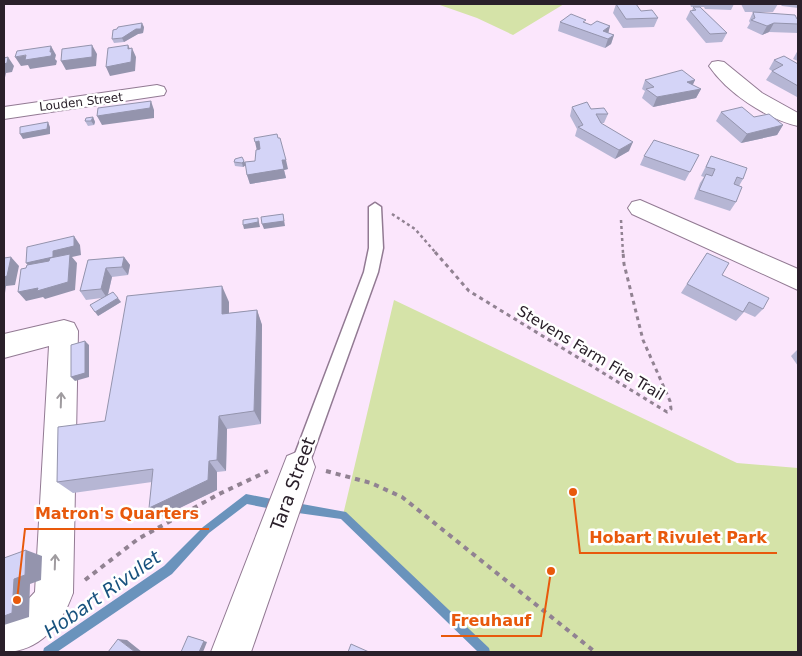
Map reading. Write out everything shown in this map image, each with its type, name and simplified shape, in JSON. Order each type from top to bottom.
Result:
[{"type":"street","points":[[718,66],[734,84],[784,115],[798,120]]},
{"type":"street","name":"Louden Street","points":[[4,113],[157,91]]},
{"type":"street","points":[[640,208],[798,280]]},
{"type":"street","points":[[4,346],[64,331],[54,593],[47,610],[33,623],[4,637]]},
{"type":"street","name":"Tara Street","points":[[231,652],[295,478]]},
{"type":"lane","name":"Tara Street","points":[[295,478],[354,316],[362,299],[376,248],[375,207]]},
{"type":"path","name":"Stevens Farm Fire Trail","points":[[375,207],[408,220],[428,241],[456,280],[469,291],[667,412],[671,409],[670,401],[643,340],[624,264],[620,224],[622,210],[633,206],[640,208]]},
{"type":"path","points":[[47,610],[138,539],[258,474],[280,466],[295,478],[371,483],[402,497],[594,652]]},
{"type":"green space","points":[[437,4],[564,4],[513,35],[477,18]]},
{"type":"green space","points":[[394,300],[737,463],[798,468],[798,652],[485,652],[343,515]]},
{"type":"building","points":[[616,4],[636,4],[641,11],[652,10],[658,18],[626,19]]},
{"type":"building","points":[[693,7],[700,7],[727,33],[710,34],[690,11],[696,10]]},
{"type":"building","points":[[753,12],[795,15],[798,19],[798,24],[774,23],[767,26],[751,20],[755,18]]},
{"type":"building","points":[[571,14],[586,20],[583,22],[591,25],[597,21],[610,26],[603,31],[614,35],[608,39],[560,22]]},
{"type":"building","points":[[142,23],[141,29],[136,29],[122,38],[112,39],[113,30],[118,27]]},
{"type":"building","points":[[92,45],[92,57],[61,61],[62,49]]},
{"type":"building","points":[[128,45],[128,49],[132,48],[131,62],[106,67],[108,48]]},
{"type":"building","points":[[51,46],[51,56],[25,60],[26,55],[15,57],[17,51]]},
{"type":"building","points":[[784,56],[798,64],[798,86],[772,71],[783,65],[774,60]]},
{"type":"building","points":[[8,57],[7,63],[4,64],[4,58]]},
{"type":"building","points":[[682,70],[695,80],[687,82],[701,89],[657,97],[646,89],[654,87],[645,80]]},
{"type":"building","points":[[151,101],[150,108],[97,116],[98,108]]},
{"type":"building","points":[[587,102],[591,109],[604,108],[608,114],[596,114],[601,123],[633,142],[619,150],[578,127],[583,125],[572,107]]},
{"type":"building","points":[[742,107],[754,117],[769,114],[783,125],[747,134],[721,112]]},
{"type":"building","points":[[93,117],[91,121],[85,121],[86,118]]},
{"type":"building","points":[[48,122],[47,129],[20,134],[20,127]]},
{"type":"building","points":[[277,134],[278,138],[280,138],[286,160],[282,160],[284,169],[247,175],[245,162],[255,161],[256,150],[260,149],[259,141],[255,142],[254,138]]},
{"type":"building","points":[[654,140],[699,155],[690,172],[644,156]]},
{"type":"building","points":[[711,156],[747,168],[743,179],[737,177],[734,184],[742,187],[736,202],[699,190],[706,174],[712,176],[715,169],[706,167]]},
{"type":"building","points":[[242,157],[244,161],[242,163],[234,162],[235,159]]},
{"type":"building","points":[[283,214],[284,221],[262,224],[261,217]]},
{"type":"building","points":[[258,218],[258,222],[243,225],[243,220]]},
{"type":"building","points":[[74,236],[74,246],[53,251],[53,257],[26,263],[27,247]]},
{"type":"building","points":[[707,253],[729,263],[722,275],[769,298],[763,309],[749,302],[743,312],[687,284]]},
{"type":"building","points":[[70,254],[68,282],[37,291],[38,288],[18,292],[21,269],[26,268],[27,265],[49,261],[50,258]]},
{"type":"building","points":[[11,257],[7,276],[4,277],[4,258]]},
{"type":"building","points":[[124,257],[122,267],[106,268],[101,289],[80,291],[88,260]]},
{"type":"building","points":[[222,286],[222,314],[257,310],[254,411],[219,416],[217,460],[209,461],[208,480],[149,508],[153,469],[57,482],[58,427],[105,421],[127,296]]},
{"type":"building","points":[[113,292],[118,298],[95,312],[90,305]]},
{"type":"building","points":[[85,341],[85,373],[71,377],[71,345]]},
{"type":"building","points":[[26,550],[25,575],[14,579],[12,613],[4,616],[4,558]]},
{"type":"building","points":[[188,636],[204,641],[199,652],[181,652]]},
{"type":"building","points":[[118,639],[135,652],[108,652]]},
{"type":"building","points":[[351,644],[369,652],[348,652]]},
{"type":"waterway","name":"Hobart Rivulet","points":[[48,652],[168,570],[206,530],[246,499],[277,505]]},
{"type":"waterway","name":"Hobart Rivulet","points":[[291,507],[343,515],[485,652]]},
{"type":"place","name":"Hobart Rivulet Park","points":[[573,492]]},
{"type":"place","name":"Freuhauf","points":[[551,571]]},
{"type":"place","name":"Matron's Quarters","points":[[17,600]]}]
